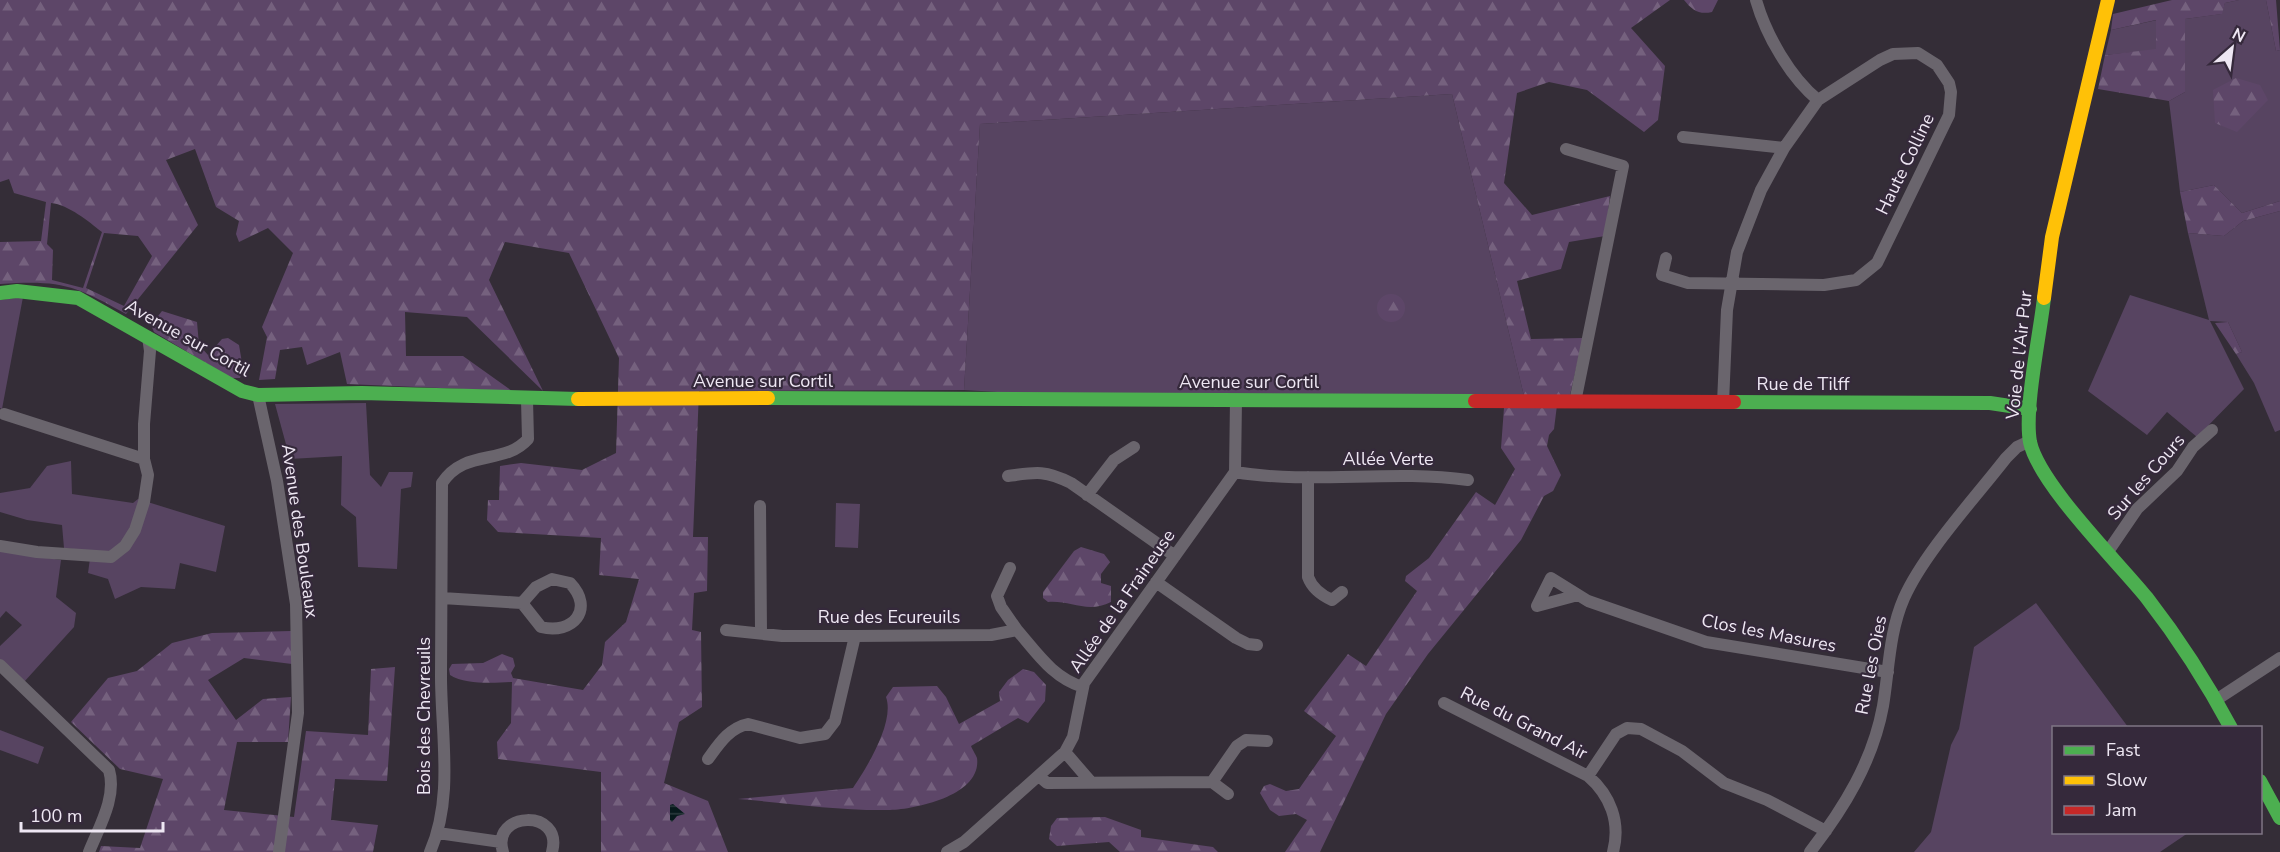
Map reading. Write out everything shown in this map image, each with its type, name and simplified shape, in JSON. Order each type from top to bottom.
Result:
[{"type":"main road","name":"Voie de l'Air Pur","points":[[2108,0],[2052,237],[2030,410],[2030,441],[2035,458],[2052,485],[2109,550],[2148,600],[2216,700],[2230,726]]},
{"type":"main road","name":"Avenue sur Cortil","points":[[0,293],[17,291],[78,298],[242,391],[258,395],[362,393],[527,400],[1550,402]]},
{"type":"main road","name":"Rue de Tilff","points":[[1550,402],[1990,403],[2030,410]]},
{"type":"main road","points":[[2262,785],[2280,818]]},
{"type":"street","points":[[1723,403],[1730,283],[1746,222],[1784,148],[1818,100],[1800,85],[1786,63],[1756,0]]},
{"type":"street","name":"Haute Colline","points":[[1666,258],[1662,275],[1688,283],[1824,285],[1856,280],[1877,262],[1949,115],[1951,92],[1949,83],[1937,64],[1918,53],[1906,52],[1880,60],[1818,100]]},
{"type":"street","points":[[1683,137],[1784,148]]},
{"type":"street","points":[[1566,149],[1623,166],[1575,402]]},
{"type":"street","points":[[1,549],[102,558],[117,554],[140,518],[148,475],[144,459],[148,337]]},
{"type":"street","name":"Avenue des Bouleaux","points":[[258,395],[277,481],[296,604],[298,713],[279,852]]},
{"type":"street","name":"Bois des Chevreuils","points":[[429,852],[438,833],[445,786],[442,483],[450,470],[468,461],[519,450],[528,439],[527,400]]},
{"type":"street","points":[[1235,472],[1236,400]]},
{"type":"street","points":[[4,414],[144,459]]},
{"type":"street","name":"Sur les Cours","points":[[2109,550],[2137,509],[2177,471],[2193,447],[2212,430]]},
{"type":"street","name":"Rue les Oies","points":[[1810,852],[1826,831],[1858,779],[1867,758],[1882,708],[1899,611],[1917,574],[2006,458],[2017,447],[2030,441]]},
{"type":"street","points":[[1087,495],[1114,460],[1134,447]]},
{"type":"street","points":[[1008,476],[1040,471],[1054,474],[1175,556]]},
{"type":"street","name":"Allée Verte","points":[[1235,472],[1308,477],[1444,476],[1468,480]]},
{"type":"street","name":"Allée de la Fraineuse","points":[[947,852],[967,847],[1065,752],[1077,720],[1083,687],[1235,472]]},
{"type":"street","points":[[1308,477],[1308,577],[1310,584],[1332,600],[1342,592]]},
{"type":"street","points":[[760,506],[761,632]]},
{"type":"street","points":[[1010,568],[997,596],[1001,608],[1054,673],[1068,683],[1083,687]]},
{"type":"street","points":[[442,598],[522,603],[541,627],[552,630],[571,625],[581,605],[580,597],[570,583],[552,579],[536,587],[522,603]]},
{"type":"street","points":[[1156,582],[1236,638],[1248,644],[1257,645]]},
{"type":"street","name":"Clos les Masures","points":[[1578,595],[1588,601],[1706,642],[1888,672]]},
{"type":"street","name":"Rue des Ecureuils","points":[[726,630],[782,636],[990,635],[1017,630]]},
{"type":"street","points":[[708,759],[724,737],[740,726],[748,724],[800,738],[825,734],[835,721],[855,636]]},
{"type":"street","points":[[2216,700],[2280,658]]},
{"type":"street","points":[[0,665],[108,770],[113,782],[110,798],[89,852]]},
{"type":"street","name":"Rue du Grand Air","points":[[1444,703],[1588,776],[1598,785],[1615,817],[1616,842],[1613,852]]},
{"type":"street","name":"Rue du Grand Air","points":[[1588,776],[1616,734],[1627,728],[1641,729],[1682,751],[1724,783],[1767,800],[1826,831]]},
{"type":"street","points":[[1212,782],[1237,746],[1246,740],[1267,741]]},
{"type":"street","points":[[1065,752],[1090,781]]},
{"type":"street","points":[[1040,777],[1047,783],[1212,782],[1228,794]]},
{"type":"street","points":[[438,833],[502,847],[512,824],[523,819],[534,819],[543,824],[551,834],[554,843],[552,852]]},
{"type":"shaded area","points":[[2239,0],[2266,0],[2276,51],[2280,50],[2280,201],[2242,213],[2214,185],[2180,192],[2169,101],[2185,92],[2185,19],[2221,14],[2225,3]]},
{"type":"shaded area","points":[[2157,20],[2156,50],[2105,55],[2111,30]]},
{"type":"shaded area","points":[[1452,94],[1524,396],[1045,395],[964,390],[980,124]]},
{"type":"shaded area","points":[[2280,211],[2280,430],[2275,432],[2254,383],[2236,354],[2242,352],[2228,322],[2210,321],[2244,389],[2197,437],[2167,412],[2147,435],[2088,391],[2130,295],[2209,320],[2188,233],[2224,236],[2243,221]]},
{"type":"shaded area","points":[[23,297],[2,409],[0,408],[0,300]]},
{"type":"shaded area","points":[[366,403],[370,475],[381,487],[389,472],[413,472],[411,487],[401,489],[397,569],[358,567],[356,517],[341,505],[342,456],[290,459],[275,404]]},
{"type":"shaded area","points":[[71,461],[72,494],[133,503],[138,499],[225,526],[216,572],[180,563],[175,589],[141,587],[115,599],[108,579],[88,573],[91,551],[64,548],[62,525],[27,520],[0,512],[0,493],[30,488],[47,466]]},
{"type":"shaded area","points":[[836,503],[860,504],[858,548],[835,547]]},
{"type":"shaded area","points":[[0,551],[61,560],[56,597],[76,613],[74,627],[24,682],[0,660],[0,646],[22,625],[6,611],[0,618]]},
{"type":"shaded area","points":[[2036,603],[2127,726],[2052,726],[2052,834],[2187,834],[2160,852],[1914,852],[1931,832],[1951,745],[1959,729],[1974,647]]},
{"type":"shaded area","points":[[0,730],[44,747],[38,764],[0,750]]},
{"type":"shaded area","points":[[673,804],[685,814],[677,816],[672,822],[670,805]]},
{"type":"green space","points":[[0,0],[1670,0],[1631,28],[1665,66],[1658,120],[1644,132],[1587,90],[1549,82],[1517,93],[1504,183],[1532,215],[1610,196],[1605,236],[1569,242],[1561,269],[1517,281],[1531,339],[1583,338],[1570,395],[1524,396],[1452,94],[980,124],[964,390],[699,391],[693,537],[708,537],[707,591],[694,593],[692,630],[701,632],[702,707],[679,722],[664,783],[708,801],[728,852],[601,852],[601,772],[498,759],[497,742],[511,723],[512,682],[472,682],[450,675],[449,669],[452,664],[483,663],[502,654],[513,658],[515,666],[511,673],[513,678],[583,690],[602,665],[605,642],[626,622],[639,579],[599,575],[601,538],[498,532],[487,520],[488,500],[499,500],[500,466],[521,463],[582,470],[616,453],[619,358],[569,253],[505,242],[489,280],[543,391],[467,317],[405,312],[406,356],[463,356],[512,391],[347,384],[340,352],[307,365],[302,347],[280,350],[275,379],[259,380],[267,337],[262,327],[293,253],[268,228],[239,242],[236,234],[239,221],[216,207],[195,149],[166,160],[198,225],[126,314],[93,297],[66,287],[38,283],[0,284],[0,242],[41,241],[46,202],[14,193],[9,179],[0,182]],"holes":[[[51,203],[71,210],[102,232],[83,288],[52,280],[53,250],[47,244]],[[104,233],[138,236],[152,256],[124,306],[86,288]]]},
{"type":"green space","points":[[1684,0],[1718,0],[1712,12],[1703,13],[1693,9]]},
{"type":"green space","points":[[2172,0],[2239,0],[2225,3],[2222,14],[2185,19],[2185,92],[2169,101],[2098,89],[2105,55],[2156,49],[2156,20],[2111,30],[2113,14]]},
{"type":"green space","points":[[2266,0],[2276,0],[2280,50],[2276,51]]},
{"type":"green space","points":[[2236,78],[2260,85],[2268,100],[2237,132],[2215,123],[2213,90]]},
{"type":"green space","points":[[2214,185],[2242,213],[2280,201],[2280,211],[2243,221],[2224,236],[2188,233],[2180,192]]},
{"type":"green space","points":[[1391,294],[1401,298],[1405,308],[1401,318],[1391,322],[1381,318],[1377,308],[1381,298]]},
{"type":"green space","points":[[162,311],[197,322],[199,345],[208,355],[222,339],[228,338],[239,345],[243,369],[240,378],[231,378],[154,332],[151,325]]},
{"type":"green space","points":[[2228,322],[2242,352],[2236,354],[2215,323]]},
{"type":"green space","points":[[1557,405],[1554,429],[1549,435],[1547,446],[1561,475],[1553,491],[1544,496],[1521,540],[1428,654],[1386,714],[1320,852],[1285,852],[1307,820],[1296,814],[1279,816],[1270,810],[1260,793],[1264,786],[1270,784],[1286,791],[1299,789],[1336,736],[1304,711],[1348,654],[1366,666],[1417,591],[1405,581],[1406,576],[1429,558],[1476,492],[1495,505],[1515,469],[1501,448],[1504,408]]},
{"type":"green space","points":[[1081,547],[1104,554],[1110,562],[1101,574],[1101,583],[1111,586],[1111,602],[1087,607],[1048,602],[1043,598],[1043,592],[1074,551]]},
{"type":"green space","points":[[291,631],[292,664],[244,658],[208,680],[236,720],[263,699],[291,697],[288,742],[237,742],[224,810],[294,817],[306,731],[368,735],[371,669],[395,667],[387,781],[335,779],[331,820],[378,825],[373,852],[99,852],[101,846],[140,848],[163,779],[120,769],[71,722],[108,678],[137,671],[172,643],[212,633]]},
{"type":"green space","points":[[1023,669],[1034,672],[1046,685],[1045,701],[1028,723],[1018,718],[971,746],[977,758],[976,771],[969,782],[946,798],[916,807],[890,810],[833,808],[738,799],[853,788],[878,744],[887,719],[886,697],[893,687],[937,686],[946,697],[959,724],[1000,701],[999,692],[1008,680]]},
{"type":"green space","points":[[1105,817],[1141,830],[1141,837],[1213,847],[1218,852],[1120,852],[1109,842],[1057,846],[1049,839],[1051,826],[1057,818]]},
{"type":"traffic: fast","points":[[0,293],[17,291],[78,298],[242,391],[258,395],[362,393],[578,399]]},
{"type":"traffic: fast","points":[[2044,298],[2029,411],[2030,442],[2036,459],[2063,500],[2159,613],[2192,661],[2230,726]]},
{"type":"traffic: fast","points":[[768,398],[1475,401]]},
{"type":"traffic: fast","points":[[1734,402],[1990,403],[2030,409]]},
{"type":"traffic: fast","points":[[2262,785],[2280,818]]},
{"type":"traffic: slow","points":[[2044,298],[2052,237],[2108,0]]},
{"type":"traffic: slow","points":[[578,399],[768,398]]},
{"type":"traffic: jam","points":[[1475,401],[1734,402]]}]
